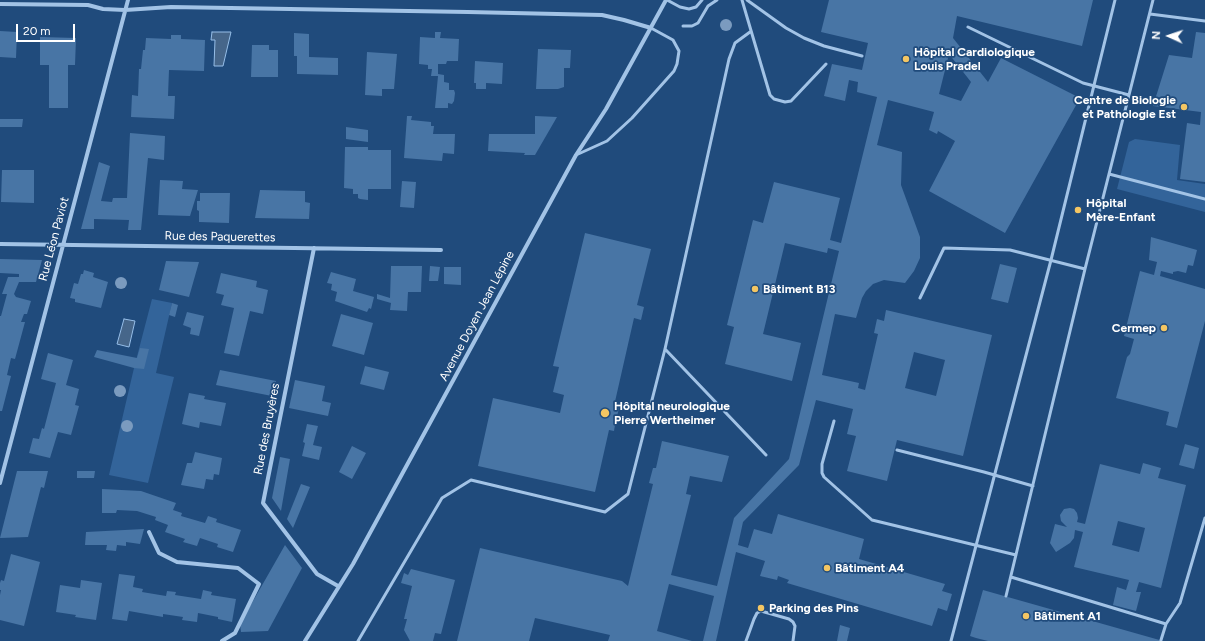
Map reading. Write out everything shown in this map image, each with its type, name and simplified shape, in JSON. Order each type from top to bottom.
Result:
[{"type":"street","name":"Rue Léon Paviot","points":[[0,483],[128,0]]},
{"type":"street","name":"Avenue Doyen Jean Lépine","points":[[305,641],[357,557],[576,155],[606,109],[666,0]]},
{"type":"street","points":[[0,4],[88,5],[103,9],[125,10],[171,7],[602,15],[651,28]]},
{"type":"street","name":"Rue des Paquerettes","points":[[0,244],[441,250]]},
{"type":"street","name":"Rue des Bruyères","points":[[314,248],[262,503],[317,574],[338,586]]},
{"type":"street","points":[[149,532],[160,553],[177,562],[238,568],[259,584],[235,633],[222,641]]},
{"type":"lane","points":[[666,0],[680,7],[689,9],[696,7],[702,0]]},
{"type":"lane","points":[[683,26],[692,26],[698,23],[708,6],[717,0]]},
{"type":"lane","points":[[742,0],[750,32],[770,95],[779,102],[791,101],[826,64]]},
{"type":"lane","points":[[747,0],[786,28],[804,38],[824,46],[862,56]]},
{"type":"lane","points":[[952,641],[1051,260],[1115,0]]},
{"type":"lane","points":[[1006,596],[1085,269],[1153,0]]},
{"type":"lane","points":[[1150,14],[1205,21]]},
{"type":"lane","points":[[968,27],[1083,83],[1129,95]]},
{"type":"lane","points":[[576,155],[607,141],[632,118],[674,71],[677,64],[679,51],[673,40],[651,28]]},
{"type":"lane","points":[[358,641],[442,498],[471,480],[605,512],[628,494],[665,349],[729,59],[735,43],[750,32]]},
{"type":"lane","points":[[1109,174],[1205,199]]},
{"type":"lane","points":[[920,298],[944,248],[1010,250],[1085,269]]},
{"type":"lane","points":[[665,349],[766,455]]},
{"type":"lane","points":[[834,421],[822,464],[822,473],[824,477],[872,520],[1016,555]]},
{"type":"lane","points":[[897,450],[1033,486]]},
{"type":"lane","points":[[1161,640],[1166,624],[1180,603],[1205,518]]},
{"type":"lane","points":[[1011,577],[1166,624]]},
{"type":"lane","points":[[746,641],[756,613],[761,611],[788,619],[793,622],[795,626],[793,641]]},
{"type":"shaded area","points":[[212,32],[231,32],[223,66],[214,66],[215,40],[211,40]]},
{"type":"shaded area","points":[[1135,139],[1180,145],[1177,180],[1205,184],[1205,212],[1117,189],[1129,142]]},
{"type":"shaded area","points":[[152,299],[172,303],[156,373],[174,377],[148,483],[109,475]]},
{"type":"shaded area","points":[[124,319],[135,321],[129,347],[117,344]]},
{"type":"building","points":[[829,0],[1093,0],[1082,46],[957,16],[953,38],[988,82],[1001,58],[1080,98],[1005,233],[929,191],[955,141],[938,131],[937,134],[929,130],[934,112],[888,100],[877,145],[902,152],[901,185],[920,237],[920,258],[914,271],[905,283],[884,280],[873,284],[862,298],[856,318],[835,314],[822,375],[859,383],[858,388],[865,390],[878,334],[874,333],[877,319],[884,321],[886,310],[992,335],[963,456],[897,440],[887,481],[847,471],[856,436],[847,434],[853,409],[816,400],[799,465],[743,522],[738,545],[748,548],[754,529],[772,534],[778,514],[864,539],[859,559],[945,584],[942,591],[952,594],[947,611],[938,608],[932,626],[787,583],[789,580],[778,576],[777,580],[760,576],[765,561],[736,552],[716,641],[703,641],[714,596],[669,584],[657,631],[692,641],[608,641],[610,635],[535,618],[529,641],[457,641],[480,548],[622,581],[628,586],[653,484],[649,483],[653,468],[656,468],[662,441],[729,456],[722,482],[690,476],[686,494],[691,495],[671,575],[717,586],[734,518],[789,459],[839,251],[828,248],[827,253],[785,243],[763,334],[801,343],[792,381],[725,364],[734,327],[727,325],[753,220],[763,223],[774,182],[840,198],[830,240],[841,243],[877,97],[857,92],[858,82],[849,80],[845,101],[824,96],[832,64],[862,70],[868,43],[821,32]],"holes":[[[949,54],[971,82],[961,101],[939,94]],[[914,352],[945,360],[936,396],[905,388]]]},
{"type":"building","points":[[0,31],[17,32],[16,58],[0,57]]},
{"type":"building","points":[[435,32],[441,32],[440,38],[459,39],[458,61],[447,61],[446,64],[438,64],[438,74],[444,75],[444,82],[449,83],[449,90],[454,90],[455,93],[454,101],[452,104],[448,103],[448,108],[435,108],[438,76],[431,76],[432,69],[428,69],[428,65],[419,64],[420,37],[435,38]]},
{"type":"building","name":"Centre de Biologie et Pathologie Est","points":[[1196,32],[1205,33],[1205,182],[1180,179],[1187,123],[1200,125],[1201,112],[1153,106],[1169,55],[1192,58]]},
{"type":"building","points":[[294,33],[309,34],[309,57],[338,58],[338,75],[297,74],[297,56],[294,56]]},
{"type":"building","points":[[171,35],[181,35],[181,39],[205,40],[204,71],[169,70],[168,96],[175,96],[174,119],[131,117],[132,95],[138,96],[139,69],[141,69],[146,38],[171,39]]},
{"type":"building","points":[[40,37],[76,38],[75,65],[68,65],[68,108],[49,108],[49,65],[40,65]]},
{"type":"building","points":[[252,45],[269,45],[269,50],[278,50],[278,77],[251,77]]},
{"type":"building","points":[[538,49],[571,50],[570,68],[564,68],[564,87],[558,89],[536,89]]},
{"type":"building","points":[[367,52],[397,54],[394,89],[382,89],[382,96],[365,95]]},
{"type":"building","points":[[475,61],[503,63],[502,84],[486,83],[486,89],[476,89],[476,83],[474,83]]},
{"type":"building","points":[[407,116],[412,116],[411,120],[431,122],[431,126],[434,126],[433,134],[455,134],[454,154],[443,153],[442,161],[404,158]]},
{"type":"building","points":[[535,116],[557,117],[535,155],[488,151],[489,134],[535,134]]},
{"type":"building","points":[[0,119],[23,119],[22,127],[0,127]]},
{"type":"building","points":[[346,127],[368,130],[368,142],[346,139]]},
{"type":"building","points":[[130,133],[165,136],[164,160],[148,158],[141,230],[128,230],[129,220],[94,219],[94,229],[81,229],[99,162],[110,166],[101,201],[112,202],[113,198],[127,198]]},
{"type":"building","points":[[345,147],[368,147],[368,150],[391,150],[391,189],[368,189],[368,200],[358,198],[358,194],[353,194],[353,189],[344,188]]},
{"type":"building","points":[[2,170],[34,170],[34,203],[1,202]]},
{"type":"building","points":[[160,180],[183,181],[182,189],[198,190],[190,216],[158,215]]},
{"type":"building","points":[[402,181],[416,182],[414,208],[400,207]]},
{"type":"building","points":[[260,190],[305,191],[305,202],[310,203],[309,219],[255,218]]},
{"type":"building","points":[[200,193],[230,193],[229,223],[199,222],[197,201],[200,201]]},
{"type":"building","points":[[585,233],[651,249],[637,305],[644,307],[641,320],[634,318],[614,406],[619,408],[614,431],[609,430],[595,492],[478,466],[493,398],[560,413],[564,395],[553,392],[559,367],[553,366]]},
{"type":"building","name":"Cermep","points":[[1151,237],[1197,250],[1193,266],[1188,265],[1186,273],[1178,271],[1173,272],[1173,274],[1161,271],[1160,276],[1205,289],[1205,321],[1177,428],[1166,425],[1169,412],[1116,398],[1127,357],[1130,354],[1134,339],[1124,336],[1140,271],[1154,275],[1157,262],[1149,260]]},
{"type":"building","points":[[0,259],[42,260],[36,282],[19,282],[14,294],[16,297],[31,301],[27,314],[24,314],[21,322],[25,322],[15,359],[11,358],[7,375],[11,376],[2,411],[0,411],[0,316],[7,294],[2,294],[8,277],[19,277],[19,274],[0,273]]},
{"type":"building","points":[[166,261],[199,262],[189,297],[159,290]]},
{"type":"building","points":[[1000,264],[1017,268],[1008,303],[991,299]]},
{"type":"building","points":[[391,266],[422,266],[421,292],[408,292],[407,311],[390,310],[391,303],[377,299],[377,294],[390,298]]},
{"type":"building","points":[[430,266],[440,267],[438,281],[429,281]]},
{"type":"building","points":[[444,267],[461,267],[461,285],[444,284]]},
{"type":"building","points":[[84,270],[94,273],[93,277],[108,282],[101,308],[75,302],[75,299],[70,298],[74,283],[78,284]]},
{"type":"building","points":[[331,272],[356,279],[353,291],[374,297],[371,309],[369,308],[367,312],[335,301],[337,292],[331,290],[332,284],[327,283]]},
{"type":"building","points":[[221,273],[257,281],[256,287],[268,290],[263,314],[250,311],[239,356],[224,353],[234,308],[221,305],[224,295],[216,293]]},
{"type":"building","points":[[172,303],[178,305],[175,317],[169,315]]},
{"type":"building","points":[[187,312],[204,316],[199,336],[190,334],[191,328],[183,325]]},
{"type":"building","points":[[341,314],[373,323],[364,355],[332,346]]},
{"type":"building","points":[[140,348],[149,349],[144,369],[134,368],[94,357],[97,350],[137,358]]},
{"type":"building","points":[[48,353],[73,360],[66,385],[79,389],[75,405],[79,406],[71,435],[58,432],[50,458],[29,453],[33,438],[39,439],[42,428],[44,429],[56,383],[41,379]]},
{"type":"building","points":[[365,366],[389,372],[384,390],[360,384]]},
{"type":"building","points":[[220,370],[276,381],[272,396],[216,385]]},
{"type":"building","points":[[295,380],[325,386],[322,401],[331,403],[328,416],[289,408]]},
{"type":"building","points":[[189,393],[205,396],[204,399],[226,403],[221,426],[200,422],[199,428],[182,424]]},
{"type":"building","points":[[307,424],[318,426],[313,445],[322,447],[319,460],[302,456]]},
{"type":"building","points":[[1185,444],[1199,448],[1194,469],[1179,465]]},
{"type":"building","points":[[352,446],[366,453],[352,479],[339,472]]},
{"type":"building","points":[[195,452],[222,458],[219,475],[214,474],[213,480],[206,479],[204,489],[181,485],[187,463],[192,463]]},
{"type":"building","points":[[280,457],[290,459],[281,511],[272,498]]},
{"type":"building","points":[[1143,463],[1161,468],[1158,478],[1186,485],[1161,588],[1139,582],[1136,592],[1141,592],[1136,611],[1113,605],[1117,587],[1126,590],[1129,580],[1074,567],[1083,532],[1075,530],[1074,538],[1070,543],[1056,552],[1050,543],[1055,524],[1067,527],[1061,521],[1060,515],[1064,509],[1074,509],[1077,513],[1077,522],[1085,524],[1100,464],[1140,474]],"holes":[[[1118,521],[1145,528],[1139,552],[1112,545]]]},
{"type":"building","points":[[17,471],[48,471],[44,488],[41,487],[28,537],[0,538]]},
{"type":"building","points":[[77,471],[95,471],[94,478],[77,478]]},
{"type":"building","points":[[301,484],[310,487],[293,528],[287,519]]},
{"type":"building","points":[[102,489],[141,491],[176,503],[173,510],[182,513],[181,516],[205,523],[208,516],[217,519],[216,522],[241,530],[233,552],[217,547],[218,544],[200,538],[197,546],[183,542],[185,539],[165,532],[168,525],[155,520],[156,517],[137,511],[117,510],[116,513],[102,513]]},
{"type":"building","points":[[144,529],[140,544],[126,542],[126,546],[117,545],[116,551],[106,550],[107,545],[85,545],[86,532]]},
{"type":"building","points":[[285,545],[302,568],[268,631],[241,632],[240,624]]},
{"type":"building","points":[[11,554],[40,562],[24,626],[0,620],[0,583],[1,580],[4,581]]},
{"type":"building","points":[[411,569],[455,580],[441,634],[435,633],[433,641],[410,641],[404,630],[407,619],[404,619],[412,586],[401,583],[404,573],[408,575]]},
{"type":"building","points":[[119,574],[135,576],[133,587],[143,589],[142,592],[166,596],[167,591],[176,592],[175,595],[201,599],[203,590],[212,592],[211,595],[236,599],[232,622],[218,619],[218,617],[198,613],[197,622],[182,620],[183,617],[163,614],[163,617],[129,611],[127,621],[112,619]]},
{"type":"building","points":[[81,580],[102,583],[96,620],[56,612],[60,585],[80,588]]},
{"type":"building","name":"Bâtiment A1","points":[[983,590],[1163,641],[988,641],[976,638],[970,636]]},
{"type":"building","points":[[840,625],[850,628],[847,641],[837,641]]},
{"type":"place","name":"Hôpital Cardiologique Louis Pradel","points":[[906,59]]},
{"type":"place","name":"Centre de Biologie et Pathologie Est","points":[[1184,107]]},
{"type":"place","name":"Hôpital Mère-Enfant","points":[[1078,210]]},
{"type":"place","name":"Bâtiment B13","points":[[755,289]]},
{"type":"place","name":"Cermep","points":[[1164,328]]},
{"type":"place","name":"Hôpital neurologique Pierre Wertheimer","points":[[605,413]]},
{"type":"place","name":"Bâtiment A4","points":[[827,568]]},
{"type":"place","name":"Parking des Pins","points":[[761,608]]},
{"type":"place","name":"Bâtiment A1","points":[[1026,616]]}]
